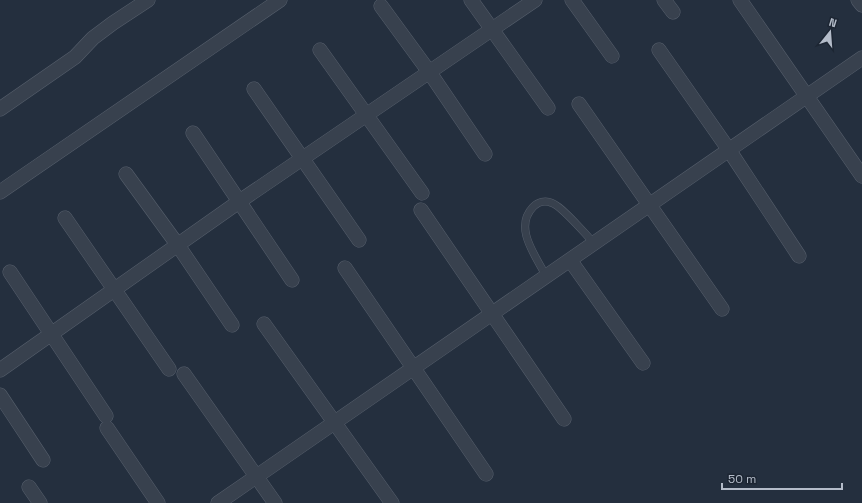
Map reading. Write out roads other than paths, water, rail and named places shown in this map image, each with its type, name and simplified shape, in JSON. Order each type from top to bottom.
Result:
[{"type":"street","points":[[0,109],[75,57],[93,38],[148,0]]},
{"type":"street","points":[[0,192],[280,0]]},
{"type":"street","points":[[471,0],[548,108]]},
{"type":"street","points":[[0,370],[177,244],[535,0]]},
{"type":"street","points":[[572,0],[612,56]]},
{"type":"street","points":[[664,0],[673,12]]},
{"type":"street","points":[[740,0],[862,176]]},
{"type":"street","points":[[858,0],[862,5]]},
{"type":"street","points":[[381,6],[430,73],[485,154]]},
{"type":"street","points":[[320,50],[422,193]]},
{"type":"street","points":[[659,50],[729,150],[799,256]]},
{"type":"street","points":[[218,503],[862,58]]},
{"type":"street","points":[[254,89],[359,240]]},
{"type":"street","points":[[579,104],[651,204],[722,309]]},
{"type":"street","points":[[194,133],[292,280]]},
{"type":"street","points":[[126,174],[177,244],[232,325]]},
{"type":"street","points":[[421,210],[564,419]]},
{"type":"street","points":[[65,218],[169,369]]},
{"type":"street","points":[[570,260],[643,363]]},
{"type":"street","points":[[344,268],[486,474]]},
{"type":"street","points":[[10,272],[52,333],[106,422],[158,503]]},
{"type":"street","points":[[264,324],[392,503]]},
{"type":"street","points":[[184,374],[274,503]]},
{"type":"street","points":[[0,395],[43,460]]},
{"type":"street","points":[[29,486],[40,503]]},
{"type":"lane","points":[[546,276],[525,234],[524,224],[527,214],[535,205],[542,201],[553,203],[594,243]]}]
